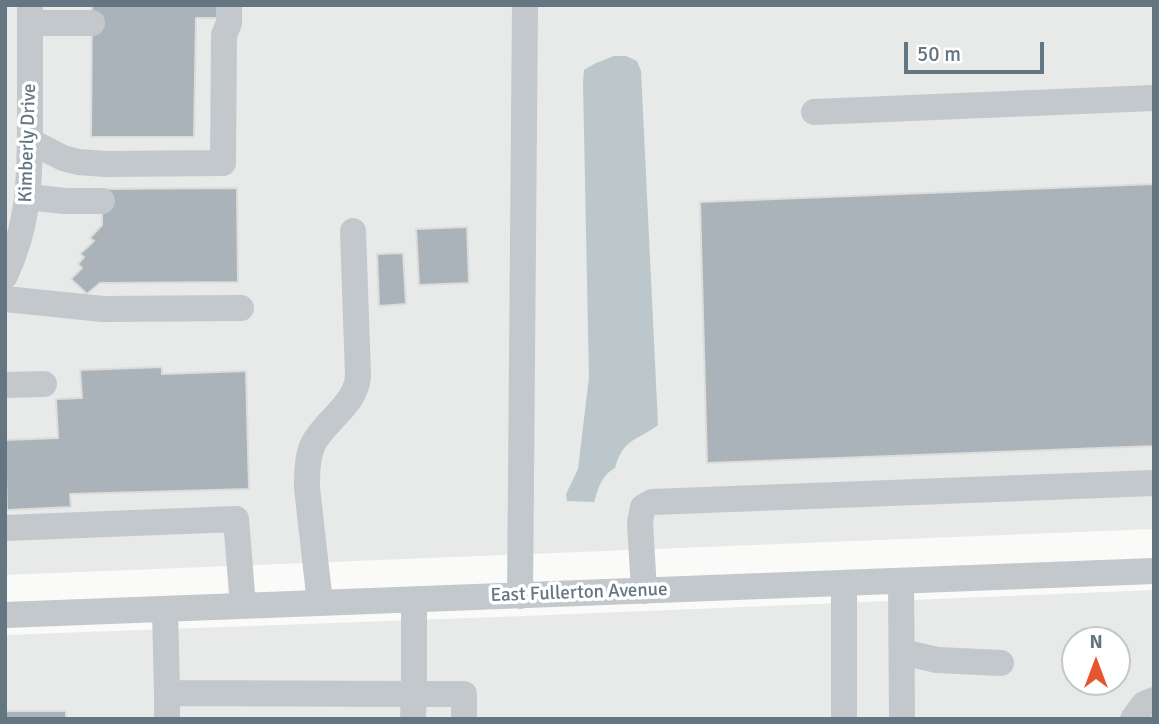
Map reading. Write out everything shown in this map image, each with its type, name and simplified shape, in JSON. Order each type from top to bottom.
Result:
[{"type":"street","points":[[30,141],[63,158],[79,162],[223,163],[224,35],[229,23],[229,5]]},
{"type":"street","points":[[520,596],[525,5]]},
{"type":"street","points":[[30,14],[92,23]]},
{"type":"street","name":"Kimberly Drive","points":[[5,276],[18,248],[29,197],[30,14]]},
{"type":"street","points":[[814,112],[1154,98]]},
{"type":"street","points":[[29,197],[102,201]]},
{"type":"street","points":[[320,603],[307,469],[313,445],[356,391],[358,376],[353,231]]},
{"type":"street","points":[[5,299],[103,309],[241,307]]},
{"type":"street","points":[[5,385],[44,384]]},
{"type":"street","points":[[644,591],[640,522],[643,507],[652,502],[1154,483]]},
{"type":"street","points":[[5,528],[236,519],[243,606]]},
{"type":"street","name":"East Fullerton Avenue","points":[[5,615],[1154,571]]},
{"type":"street","points":[[901,581],[902,719]]},
{"type":"street","points":[[844,583],[844,719]]},
{"type":"street","points":[[413,706],[414,600]]},
{"type":"street","points":[[166,609],[167,706],[413,706],[464,694],[464,719]]},
{"type":"street","points":[[902,652],[937,660],[1001,663]]},
{"type":"street","points":[[1133,719],[1144,704],[1154,700]]},
{"type":"shaded area","points":[[5,5],[1154,5],[1154,529],[5,575]]},
{"type":"shaded area","points":[[614,56],[626,56],[637,61],[641,71],[658,425],[632,441],[622,451],[615,468],[601,482],[594,502],[567,501],[566,494],[578,469],[589,377],[584,70]]},
{"type":"shaded area","points":[[1154,590],[1154,719],[5,719],[5,635]]},
{"type":"building","points":[[92,5],[220,5],[220,18],[196,18],[194,137],[91,137]]},
{"type":"building","points":[[1154,184],[1154,446],[707,463],[700,202]]},
{"type":"building","points":[[237,188],[238,282],[100,283],[87,294],[71,279],[82,268],[78,264],[84,257],[80,254],[94,241],[90,238],[102,225],[102,189]]},
{"type":"building","points":[[467,227],[469,283],[419,285],[416,229]]},
{"type":"building","points":[[403,253],[406,304],[379,306],[377,254]]},
{"type":"building","points":[[162,367],[162,374],[246,371],[249,489],[70,494],[71,507],[7,510],[5,440],[58,438],[56,399],[82,398],[80,370]]},
{"type":"building","points":[[5,711],[66,711],[66,719],[5,719]]}]
